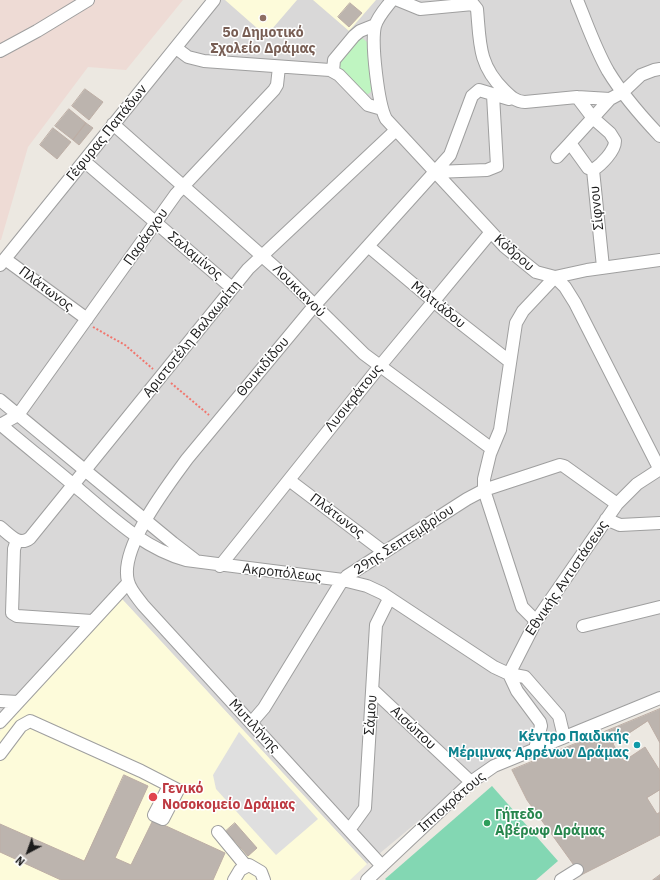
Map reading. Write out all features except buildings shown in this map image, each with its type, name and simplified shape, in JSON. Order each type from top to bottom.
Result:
[{"type":"street","points":[[0,51],[37,31],[88,0]]},
{"type":"street","name":"Γέφυρας Παπάδων","points":[[3,262],[214,0]]},
{"type":"street","points":[[333,71],[334,60],[360,31],[376,25],[381,14],[392,0]]},
{"type":"street","points":[[398,0],[420,9],[473,4],[476,9],[481,53],[486,69],[497,84],[513,98],[525,102],[577,97],[610,99]]},
{"type":"street","points":[[577,0],[599,53],[623,92],[660,136]]},
{"type":"street","name":"Κόδρου","points":[[376,25],[374,45],[382,109],[386,119],[491,232],[530,268],[540,274],[555,277]]},
{"type":"street","points":[[176,48],[195,60],[333,71],[368,105],[382,109]]},
{"type":"street","name":"Παράσχου","points":[[18,415],[176,194],[274,90],[277,85],[279,67]]},
{"type":"street","points":[[557,157],[610,99],[623,92],[641,76],[660,69]]},
{"type":"street","name":"Θουκιδίδου","points":[[128,583],[129,561],[136,536],[188,459],[314,306],[453,150],[460,125],[472,96],[479,90],[493,95]]},
{"type":"street","points":[[435,172],[487,170],[497,166],[493,95],[509,100],[513,98]]},
{"type":"street","points":[[577,97],[592,118]]},
{"type":"street","name":"Σίφνου","points":[[592,118],[610,133],[616,141],[615,146],[603,161],[593,170],[603,268]]},
{"type":"street","name":"Λουκιανού","points":[[113,124],[262,256],[380,366],[492,449]]},
{"type":"street","name":"Αριστοτέλη Βαλαωρίτη","points":[[17,540],[25,542],[30,538],[232,288],[262,256],[396,130]]},
{"type":"street","points":[[570,143],[588,168],[593,170]]},
{"type":"street","name":"Σαλαμίνος","points":[[84,161],[232,288]]},
{"type":"street","name":"Λυσικράτους","points":[[220,566],[380,366],[491,232]]},
{"type":"street","name":"Μιλτιάδου","points":[[368,246],[433,301],[509,361]]},
{"type":"street","points":[[536,621],[522,607],[484,490],[484,479],[492,449],[500,430],[509,361],[518,317],[555,277],[603,268],[660,260]]},
{"type":"street","name":"Πλάτωνος","points":[[3,262],[87,319]]},
{"type":"street","points":[[555,277],[565,287],[575,303],[660,470]]},
{"type":"street","name":"Ακροπόλεως","points":[[0,400],[145,521],[200,563],[344,580],[366,586],[389,599],[494,668],[509,674],[525,677],[559,716],[564,737]]},
{"type":"street","points":[[18,415],[0,424],[136,536],[172,556],[200,563]]},
{"type":"street","name":"29ης Σεπτεμβρίου","points":[[251,723],[264,708],[344,580],[384,552],[467,499],[484,490],[560,465],[564,466],[617,504]]},
{"type":"street","name":"Εθνικής Αντιστάσεως","points":[[509,674],[536,621],[617,504],[637,484],[660,470]]},
{"type":"street","name":"Πλάτωνος","points":[[289,480],[384,552]]},
{"type":"street","points":[[606,519],[620,525],[660,523]]},
{"type":"street","points":[[0,527],[17,540],[14,549],[11,612],[13,615],[92,621]]},
{"type":"street","points":[[0,722],[128,583]]},
{"type":"street","name":"Μυτιλήνης","points":[[128,583],[152,616],[382,866]]},
{"type":"street","name":"Σάμου","points":[[349,830],[365,808],[376,625],[389,599]]},
{"type":"street","points":[[583,626],[660,607]]},
{"type":"street","points":[[509,674],[517,691],[540,722],[541,726],[535,749]]},
{"type":"street","name":"Αισώπου","points":[[373,690],[471,782]]},
{"type":"street","name":"Ιπποκράτους","points":[[367,880],[471,782],[500,763],[660,698]]},
{"type":"street","points":[[0,701],[18,702]]},
{"type":"street","points":[[0,754],[21,726],[30,721],[141,771],[168,786]]},
{"type":"street","points":[[218,832],[246,866]]},
{"type":"street","points":[[230,878],[246,866],[253,866],[261,872],[264,880]]},
{"type":"street","points":[[560,880],[577,870]]},
{"type":"shaded area","points":[[0,0],[183,0],[126,70],[88,67],[28,147],[1,240],[0,240]]},
{"type":"shaded area","points":[[220,0],[660,0],[660,695],[470,778],[367,864],[122,599],[0,716],[0,270]]},
{"type":"shaded area","name":"5ο Δημοτικό Σχολείο Δράμας","points":[[225,0],[297,0],[266,36]]},
{"type":"shaded area","name":"5ο Δημοτικό Σχολείο Δράμας","points":[[313,0],[376,0],[349,31]]},
{"type":"shaded area","name":"Γενικό Νοσοκομείο Δράμας","points":[[122,599],[367,864],[350,880],[0,880],[0,731]]},
{"type":"shaded area","points":[[239,732],[318,819],[276,855],[216,789],[213,775]]},
{"type":"green space","points":[[361,37],[367,42],[373,86],[371,92],[368,94],[364,94],[338,66],[338,61]]},
{"type":"green space","name":"Γήπεδο Αβέρωφ Δράμας","points":[[492,786],[558,861],[536,880],[385,879]]},
{"type":"place","name":"5ο Δημοτικό Σχολείο Δράμας","points":[[263,18]]},
{"type":"place","name":"Κέντρο Παιδικής Μέριμνας Αρρένων Δράμας","points":[[637,745]]},
{"type":"place","name":"Γενικό Νοσοκομείο Δράμας","points":[[153,797]]},
{"type":"place","name":"Γήπεδο Αβέρωφ Δράμας","points":[[487,823]]}]
